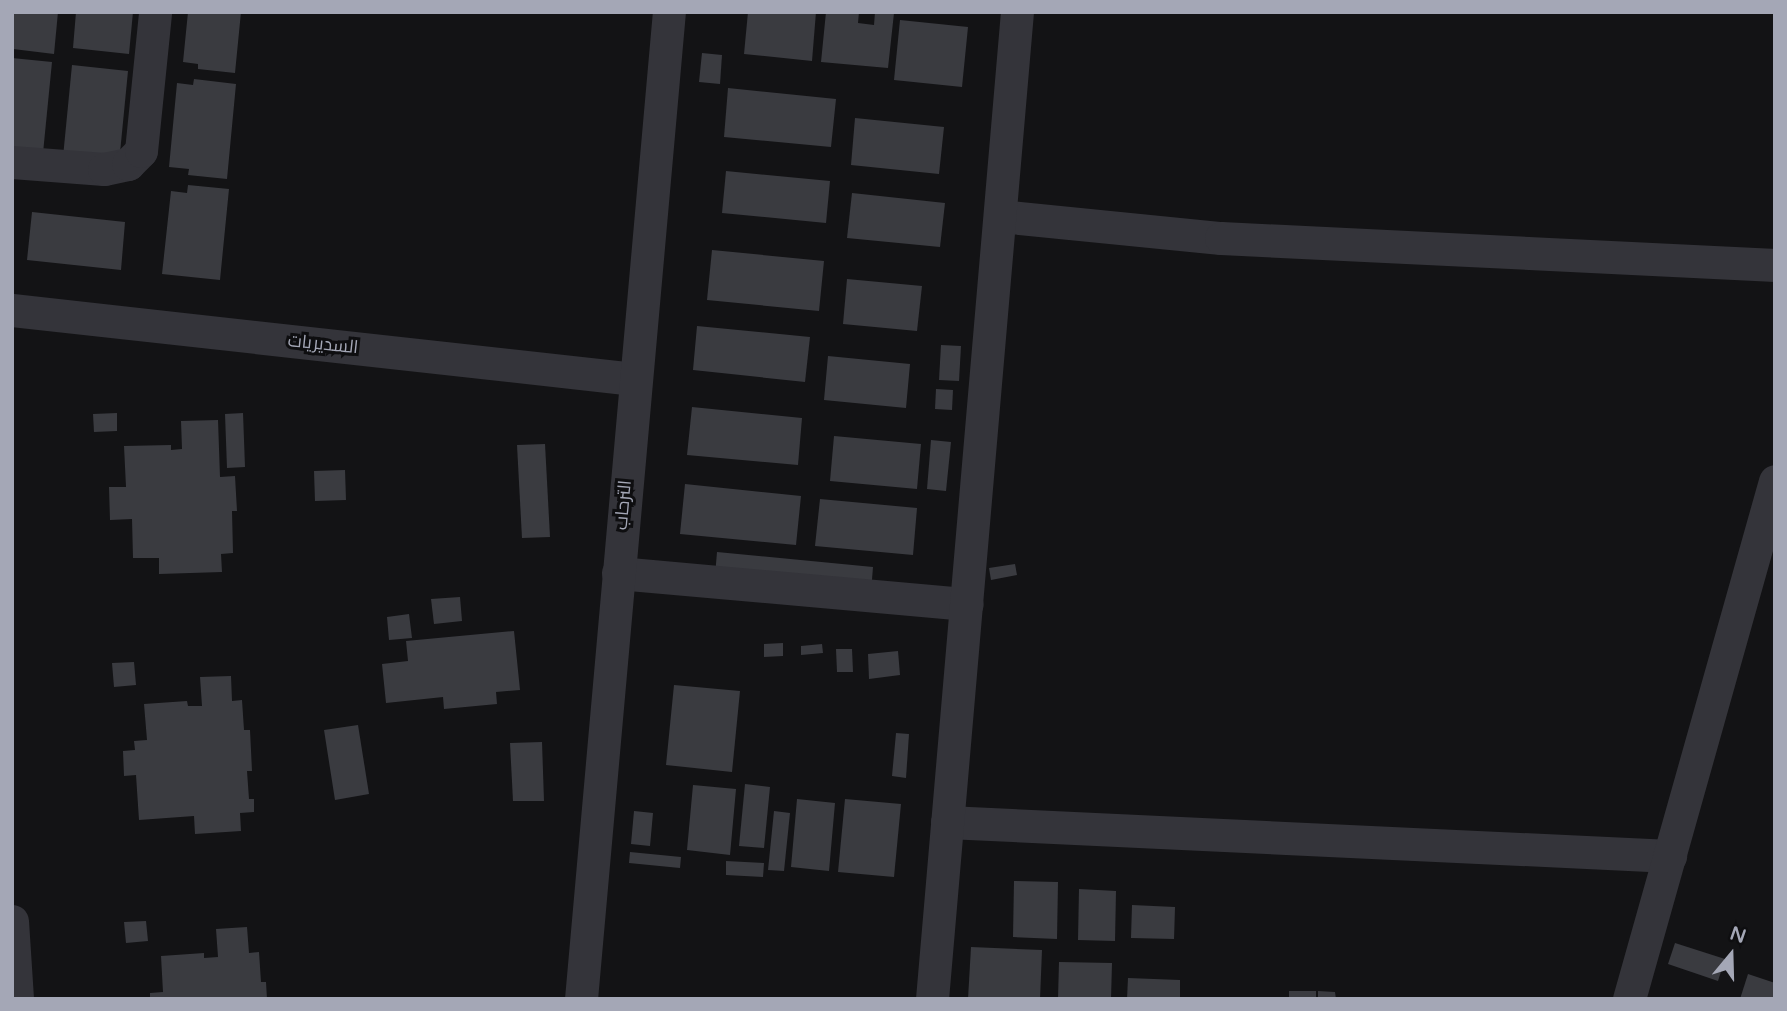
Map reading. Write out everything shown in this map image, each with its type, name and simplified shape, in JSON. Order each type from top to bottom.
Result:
[{"type":"street","points":[[12,162],[104,169],[128,164],[141,151],[155,12]]},
{"type":"street","name":"الترحاب","points":[[581,999],[634,379],[669,12]]},
{"type":"street","points":[[932,999],[1017,12]]},
{"type":"street","points":[[1000,216],[1221,238],[1775,265]]},
{"type":"street","name":"السديريات","points":[[12,310],[634,379]]},
{"type":"street","points":[[1629,999],[1775,481]]},
{"type":"street","points":[[618,573],[967,604]]},
{"type":"street","points":[[947,822],[1670,856]]},
{"type":"street","points":[[12,921],[17,999]]},
{"type":"building","points":[[12,12],[58,12],[54,54],[13,49]]},
{"type":"building","points":[[76,12],[133,12],[129,54],[73,48]]},
{"type":"building","points":[[188,12],[241,12],[235,73],[198,69],[198,64],[183,62]]},
{"type":"building","points":[[748,12],[816,12],[812,61],[744,54]]},
{"type":"building","points":[[826,12],[859,12],[858,23],[874,25],[875,12],[894,13],[888,68],[821,62]]},
{"type":"building","points":[[900,20],[968,27],[962,87],[894,80]]},
{"type":"building","points":[[702,53],[722,55],[720,84],[699,82]]},
{"type":"building","points":[[12,58],[52,62],[43,153],[12,150]]},
{"type":"building","points":[[72,65],[128,71],[119,163],[63,157]]},
{"type":"building","points":[[194,79],[236,84],[227,179],[188,175],[189,169],[169,167],[177,83],[193,85]]},
{"type":"building","points":[[728,88],[836,99],[831,147],[724,137]]},
{"type":"building","points":[[855,118],[944,127],[939,174],[851,165]]},
{"type":"building","points":[[726,171],[830,181],[826,223],[722,213]]},
{"type":"building","points":[[188,185],[229,189],[220,280],[162,274],[171,191],[187,193]]},
{"type":"building","points":[[852,193],[945,203],[940,247],[847,238]]},
{"type":"building","points":[[32,212],[125,222],[121,270],[27,260]]},
{"type":"building","points":[[712,250],[824,261],[819,311],[707,300]]},
{"type":"building","points":[[847,279],[922,286],[917,331],[843,324]]},
{"type":"building","points":[[697,326],[810,337],[805,382],[693,370]]},
{"type":"building","points":[[941,345],[961,346],[959,381],[939,380]]},
{"type":"building","points":[[828,356],[910,364],[906,408],[824,400]]},
{"type":"building","points":[[936,389],[953,390],[952,410],[935,409]]},
{"type":"building","points":[[692,407],[802,418],[798,465],[687,455]]},
{"type":"building","points":[[117,413],[117,431],[94,432],[93,414]]},
{"type":"building","points":[[243,413],[245,467],[227,468],[225,414]]},
{"type":"building","points":[[218,420],[220,477],[235,476],[237,511],[232,511],[233,553],[221,554],[222,572],[159,574],[159,558],[133,558],[132,519],[110,520],[109,487],[126,487],[124,446],[171,445],[171,450],[182,449],[181,421]]},
{"type":"building","points":[[834,436],[921,444],[917,489],[830,481]]},
{"type":"building","points":[[931,440],[951,442],[946,491],[927,489]]},
{"type":"building","points":[[545,444],[550,537],[522,538],[517,445]]},
{"type":"building","points":[[345,470],[346,500],[315,501],[314,471]]},
{"type":"building","points":[[685,484],[801,496],[796,545],[680,534]]},
{"type":"building","points":[[820,499],[917,508],[913,555],[815,546]]},
{"type":"building","points":[[717,552],[873,567],[871,592],[715,576]]},
{"type":"building","points":[[1015,564],[1017,575],[991,580],[989,568]]},
{"type":"building","points":[[460,597],[462,621],[434,624],[431,599]]},
{"type":"building","points":[[409,614],[412,638],[389,640],[387,617]]},
{"type":"building","points":[[514,631],[520,690],[496,692],[497,704],[444,709],[443,697],[386,703],[382,664],[408,661],[406,641]]},
{"type":"building","points":[[783,643],[783,656],[764,657],[764,644]]},
{"type":"building","points":[[822,644],[823,653],[801,655],[801,646]]},
{"type":"building","points":[[836,649],[852,649],[853,672],[837,672]]},
{"type":"building","points":[[898,651],[900,675],[869,679],[868,654]]},
{"type":"building","points":[[134,662],[136,685],[114,687],[112,663]]},
{"type":"building","points":[[231,676],[232,701],[242,700],[244,730],[250,730],[252,771],[247,771],[249,799],[254,799],[254,812],[240,813],[241,831],[195,834],[194,816],[139,820],[136,775],[124,776],[123,751],[135,750],[134,741],[147,740],[144,704],[187,701],[188,706],[202,706],[200,677]]},
{"type":"building","points":[[674,685],[740,691],[732,772],[666,765]]},
{"type":"building","points":[[358,725],[369,794],[335,800],[324,730]]},
{"type":"building","points":[[896,733],[909,734],[906,778],[892,776]]},
{"type":"building","points":[[542,742],[544,801],[513,801],[510,743]]},
{"type":"building","points":[[745,784],[770,787],[764,848],[739,846]]},
{"type":"building","points":[[693,785],[736,789],[730,855],[687,850]]},
{"type":"building","points":[[797,799],[835,803],[829,871],[791,867]]},
{"type":"building","points":[[845,799],[901,804],[894,877],[838,872]]},
{"type":"building","points":[[634,811],[653,813],[650,846],[631,844]]},
{"type":"building","points":[[774,811],[790,813],[784,871],[768,870]]},
{"type":"building","points":[[630,852],[681,857],[680,868],[629,863]]},
{"type":"building","points":[[726,861],[764,863],[763,877],[726,875]]},
{"type":"building","points":[[1014,881],[1058,882],[1057,939],[1013,937]]},
{"type":"building","points":[[1079,889],[1116,891],[1115,941],[1078,940]]},
{"type":"building","points":[[1132,905],[1175,907],[1174,939],[1131,938]]},
{"type":"building","points":[[146,921],[148,941],[126,943],[124,922]]},
{"type":"building","points":[[247,927],[249,953],[259,952],[261,982],[266,982],[267,999],[150,999],[150,993],[163,992],[161,956],[204,953],[204,958],[218,957],[216,929]]},
{"type":"building","points":[[1675,943],[1725,959],[1718,981],[1668,964]]},
{"type":"building","points":[[971,947],[1042,950],[1040,999],[968,999]]},
{"type":"building","points":[[1059,962],[1112,963],[1111,999],[1058,999]]},
{"type":"building","points":[[1748,974],[1775,983],[1775,999],[1740,999]]},
{"type":"building","points":[[1128,978],[1180,980],[1180,999],[1127,999]]},
{"type":"building","points":[[1289,991],[1316,991],[1316,999],[1289,999]]},
{"type":"building","points":[[1318,991],[1335,992],[1336,999],[1318,999]]}]
